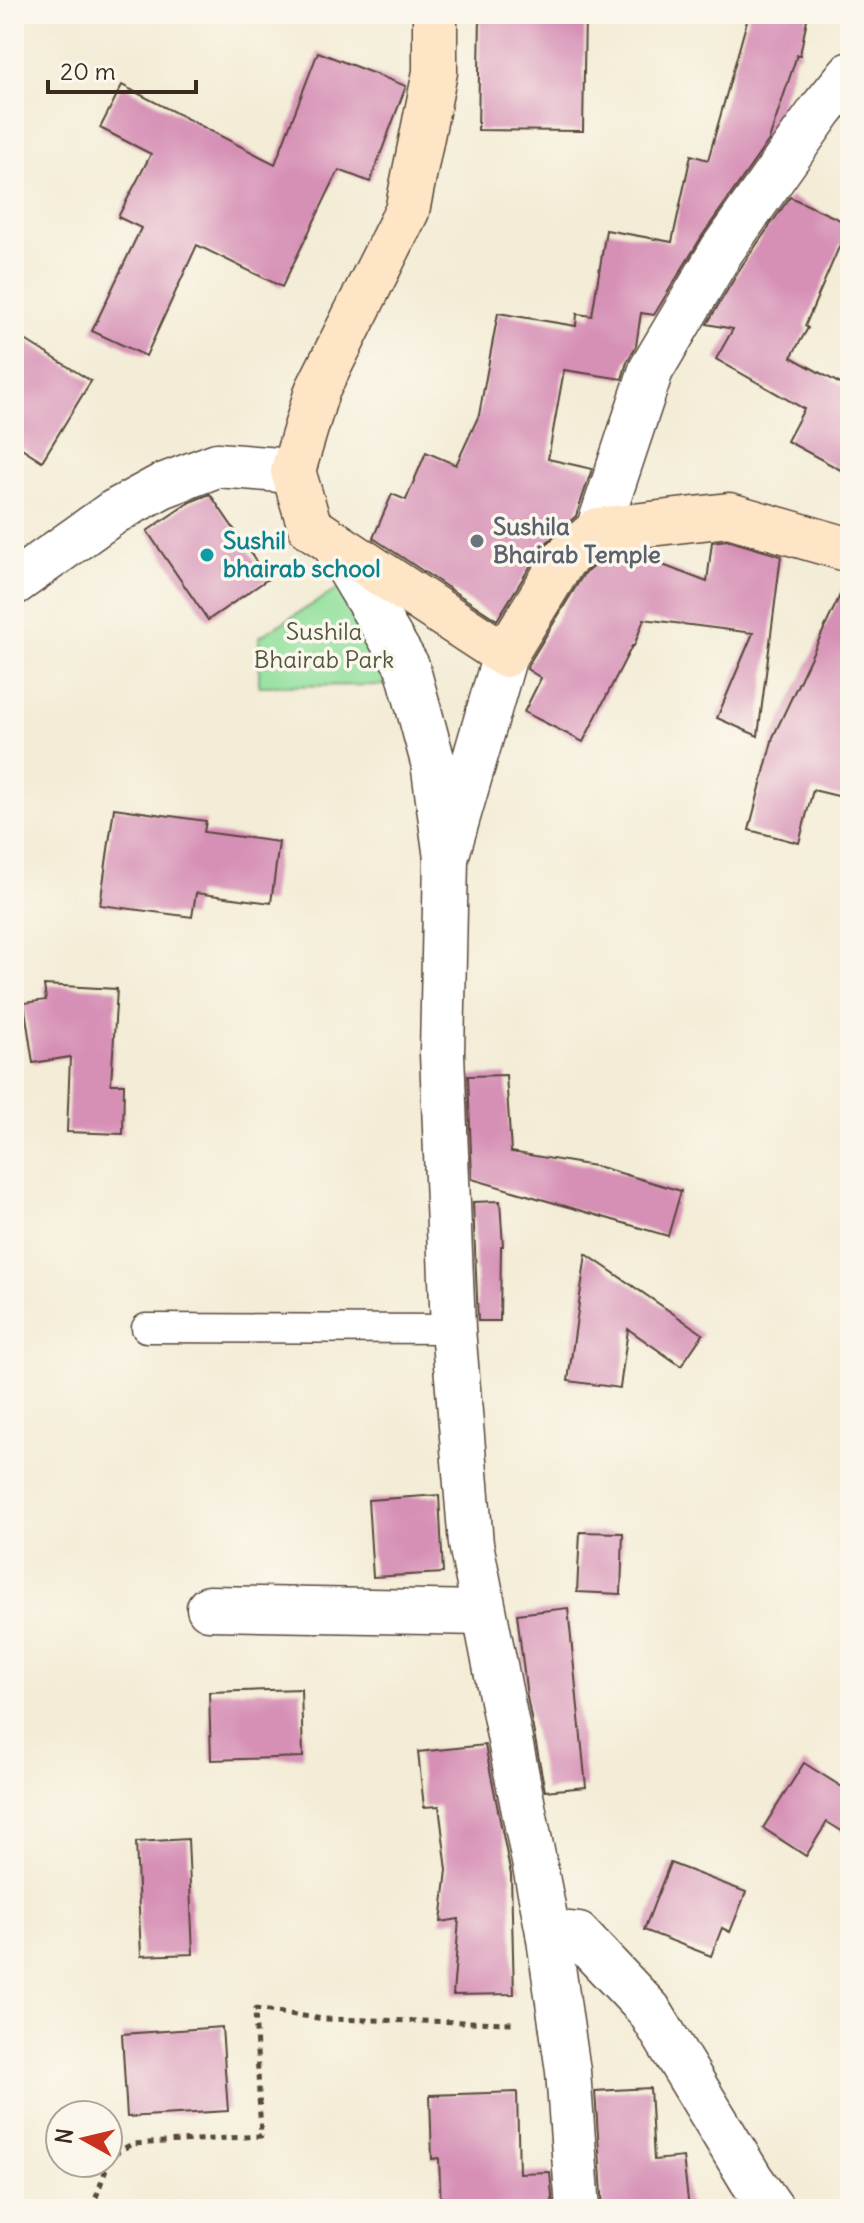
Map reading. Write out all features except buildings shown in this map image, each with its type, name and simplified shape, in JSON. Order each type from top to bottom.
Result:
[{"type":"street","points":[[435,14],[435,72],[407,211],[317,391],[293,471],[310,527],[505,655]]},
{"type":"street","points":[[446,858],[505,655],[564,559],[598,530],[651,370],[722,250],[850,74]]},
{"type":"street","points":[[14,583],[114,512],[162,486],[217,465],[293,471]]},
{"type":"street","points":[[598,530],[729,515],[850,550]]},
{"type":"street","points":[[333,542],[407,666],[433,762],[446,858],[442,1053],[453,1329],[471,1544],[548,1932],[568,2071],[578,2209]]},
{"type":"street","points":[[209,1608],[484,1613]]},
{"type":"street","points":[[548,1932],[578,1935],[649,2010],[772,2209]]},
{"type":"lane","points":[[146,1328],[453,1329]]},
{"type":"path","points":[[124,2148],[132,2144],[261,2136],[255,2009],[324,2019],[560,2024]]},
{"type":"path","points":[[92,2209],[102,2179]]},
{"type":"green space","name":"Sushila Bhairab Park","points":[[343,586],[394,685],[259,686],[259,637]]},
{"type":"place","name":"Sushila Bhairab Temple","points":[[477,541]]},
{"type":"place","name":"Sushil bhairab school","points":[[207,555]]}]
